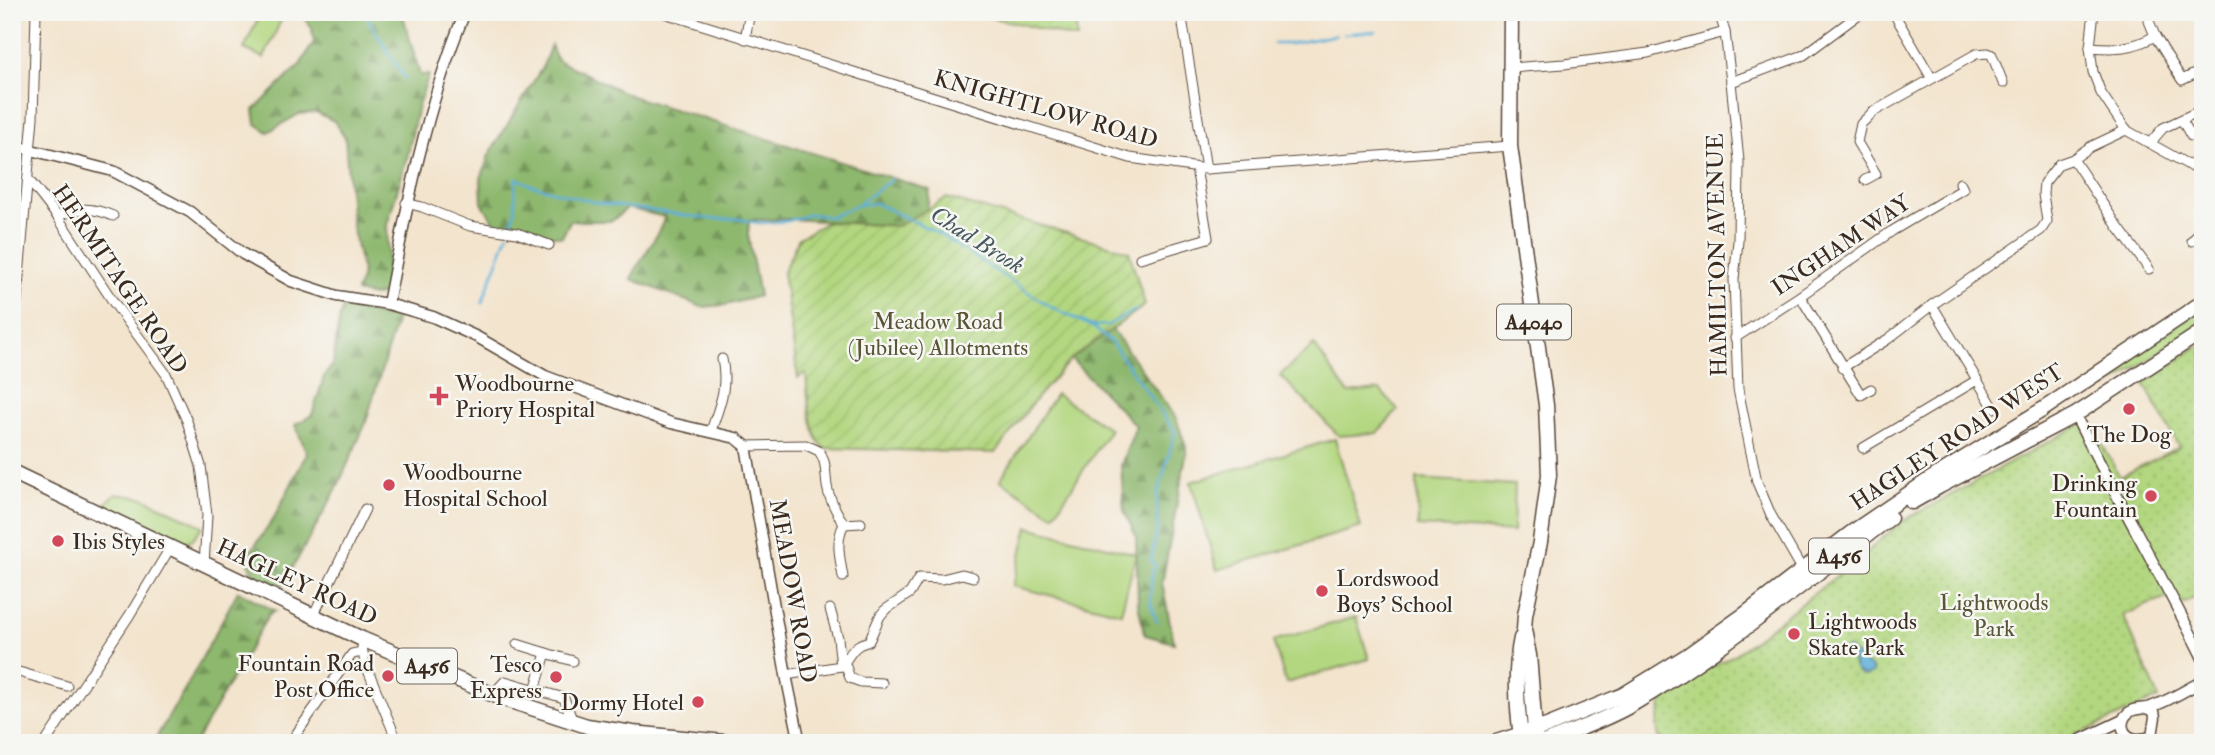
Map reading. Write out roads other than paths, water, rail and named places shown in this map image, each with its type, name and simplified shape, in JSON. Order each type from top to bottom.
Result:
[{"type":"main road","name":"A4040","points":[[1511,12],[1510,146],[1546,405],[1549,475],[1524,630],[1529,656],[1532,738]]},
{"type":"main road","name":"HAGLEY ROAD WEST","points":[[1532,738],[1589,725],[1630,705],[1697,662],[1926,482],[2042,410],[2203,302]]},
{"type":"main road","name":"HAGLEY ROAD WEST","points":[[1532,738],[1623,695],[1909,504],[2075,415],[2203,331]]},
{"type":"main road","points":[[2099,372],[2095,386],[2097,391],[2102,394],[2109,393]]},
{"type":"main road","points":[[2042,410],[2063,406],[2071,408],[2075,415]]},
{"type":"main road","name":"HAGLEY ROAD","points":[[12,472],[313,616],[362,645],[492,695],[580,724],[636,738],[734,743]]},
{"type":"main road","points":[[580,724],[619,743]]},
{"type":"main road","name":"A456","points":[[1566,743],[1589,725]]},
{"type":"main road","name":"A456","points":[[1493,743],[1532,738]]},
{"type":"street","points":[[12,355],[33,118],[36,12]]},
{"type":"street","points":[[388,304],[407,203],[444,65],[465,12]]},
{"type":"street","name":"KNIGHTLOW ROAD","points":[[661,12],[1130,158],[1201,168],[1510,146]]},
{"type":"street","points":[[745,39],[750,12]]},
{"type":"street","points":[[1140,258],[1209,243],[1181,12]]},
{"type":"street","name":"HAMILTON AVENUE","points":[[1719,12],[1725,32],[1739,160],[1738,241],[1734,279],[1738,389],[1757,482],[1772,515],[1807,574]]},
{"type":"street","points":[[1731,82],[1804,55],[1862,12]]},
{"type":"street","points":[[1893,12],[1931,77]]},
{"type":"street","points":[[2094,12],[2091,47],[2093,72],[2101,93],[2126,130],[2203,173]]},
{"type":"street","points":[[2149,21],[2182,80],[2203,70]]},
{"type":"street","points":[[1510,68],[1648,53],[1725,32]]},
{"type":"street","points":[[2091,47],[2112,49],[2137,46],[2155,36]]},
{"type":"street","points":[[1865,180],[1876,174],[1857,142],[1861,124],[1873,112],[1976,54],[1992,55],[2003,83]]},
{"type":"street","points":[[2150,143],[2163,128],[2195,113]]},
{"type":"street","points":[[2182,120],[2191,136]]},
{"type":"street","points":[[1842,368],[1888,339],[1931,305],[2041,230],[2047,221],[2044,183],[2059,164],[2126,130]]},
{"type":"street","points":[[12,145],[113,171],[190,212],[243,254],[291,281],[337,296],[388,304],[433,317],[477,337],[545,376],[671,423],[736,438],[746,446],[806,445],[820,451],[825,464],[827,488],[844,524]]},
{"type":"street","points":[[2073,159],[2149,269]]},
{"type":"street","name":"HERMITAGE ROAD","points":[[28,179],[57,216],[114,303],[166,374],[187,421],[201,466],[207,515],[204,565]]},
{"type":"street","name":"INGHAM WAY","points":[[1735,338],[1892,231],[1963,189],[1960,183]]},
{"type":"street","points":[[407,203],[470,226],[517,233],[549,244]]},
{"type":"street","points":[[57,216],[82,207],[113,216]]},
{"type":"street","points":[[2192,241],[2203,229]]},
{"type":"street","points":[[1800,296],[1861,395],[1871,389]]},
{"type":"street","points":[[1931,305],[1994,408]]},
{"type":"street","points":[[711,431],[724,387],[722,359]]},
{"type":"street","points":[[1863,448],[1977,380]]},
{"type":"street","points":[[2075,415],[2203,658]]},
{"type":"street","name":"MEADOW ROAD","points":[[746,446],[800,743]]},
{"type":"street","points":[[313,616],[365,509]]},
{"type":"street","points":[[844,524],[861,523]]},
{"type":"street","points":[[843,577],[838,542],[844,524]]},
{"type":"street","points":[[44,743],[129,616],[170,548]]},
{"type":"street","points":[[786,675],[843,665],[852,650],[869,641],[880,615],[910,593],[919,578],[942,579],[962,574],[973,577]]},
{"type":"street","points":[[830,609],[843,665],[850,678],[861,682],[882,683]]},
{"type":"street","points":[[517,644],[573,661]]},
{"type":"street","points":[[290,743],[352,654],[362,645]]},
{"type":"street","points":[[362,645],[365,663],[398,743]]},
{"type":"street","points":[[535,690],[546,653]]},
{"type":"street","points":[[12,670],[67,686]]},
{"type":"street","points":[[492,695],[505,681],[564,698],[580,724]]},
{"type":"street","points":[[2147,708],[2203,681]]},
{"type":"street","points":[[2155,717],[2181,692]]},
{"type":"street","points":[[2074,743],[2123,720],[2129,712],[2138,708],[2154,711],[2152,740],[2134,741],[2125,733],[2123,720]]},
{"type":"water","points":[[1847,648],[1872,669],[1873,673],[1865,676],[1857,672],[1853,660],[1844,650]]},
{"type":"waterway","name":"Chad Brook","points":[[367,12],[368,19],[405,79]]},
{"type":"waterway","points":[[1344,34],[1376,31]]},
{"type":"waterway","points":[[1274,44],[1289,44],[1336,35]]},
{"type":"waterway","name":"Chad Brook","points":[[510,228],[515,211],[516,178],[531,185],[597,203],[759,223],[788,221],[811,214],[831,217],[857,205],[875,203],[936,232],[1051,307],[1093,327],[1111,342],[1175,432],[1157,498],[1158,525],[1151,561],[1155,566],[1150,601],[1157,622]]},
{"type":"waterway","points":[[858,204],[892,179]]},
{"type":"waterway","points":[[482,303],[508,234]]},
{"type":"waterway","points":[[1094,326],[1108,325],[1136,310]]},
{"type":"place","name":"Woodbourne Priory Hospital","points":[[439,396]]},
{"type":"place","name":"The Dog","points":[[2129,409]]},
{"type":"place","name":"Woodbourne Hospital School","points":[[389,485]]},
{"type":"place","name":"Drinking Fountain","points":[[2151,496]]},
{"type":"place","name":"Ibis Styles","points":[[58,541]]},
{"type":"place","name":"Lordswood Boys' School","points":[[1322,591]]},
{"type":"place","name":"Lightwoods Skate Park","points":[[1794,634]]},
{"type":"place","name":"Fountain Road Post Office","points":[[388,676]]},
{"type":"place","name":"Tesco Express","points":[[556,677]]},
{"type":"place","name":"Dormy Hotel","points":[[698,702]]},
{"type":"park label","name":"Meadow Road (Jubilee) Allotments","points":[[938,334]]},
{"type":"park label","name":"Lightwoods Park","points":[[1994,615]]}]
